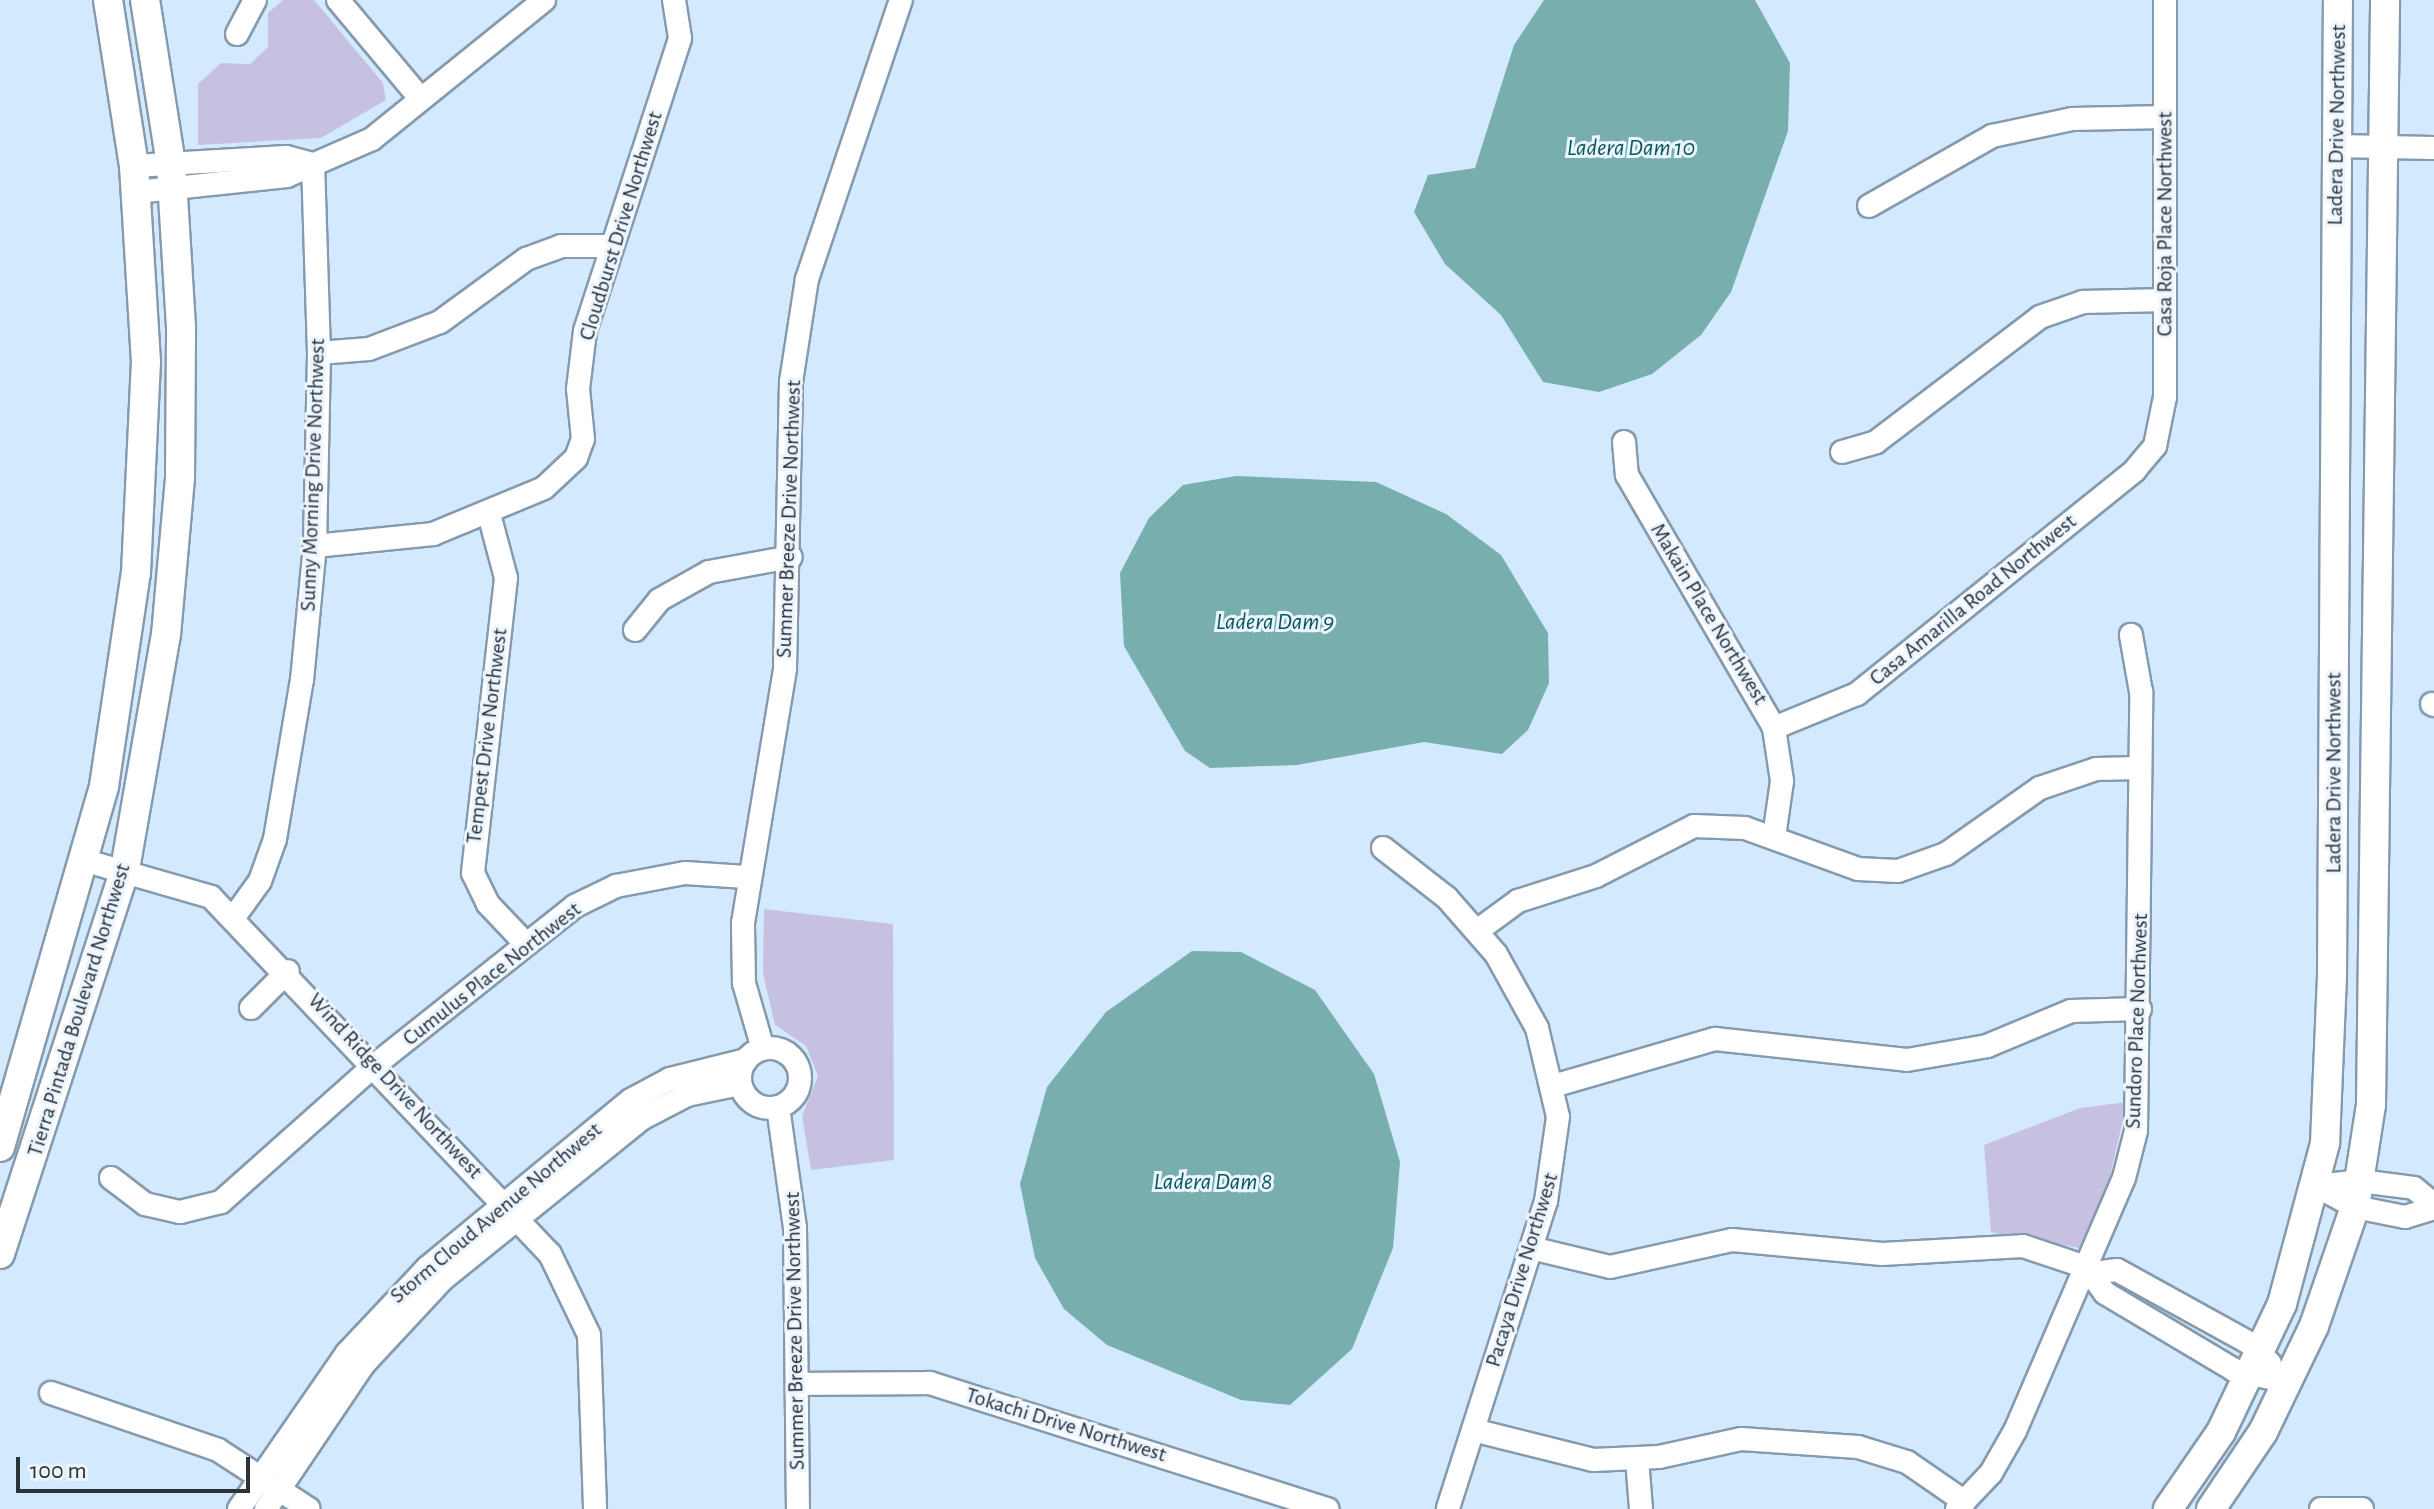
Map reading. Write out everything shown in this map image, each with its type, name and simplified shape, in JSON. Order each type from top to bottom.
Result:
[{"type":"main road","name":"Tierra Pintada Boulevard Northwest","points":[[0,1147],[104,786],[136,573],[146,362],[135,179],[108,0]]},
{"type":"main road","name":"Tierra Pintada Boulevard Northwest","points":[[0,1254],[125,869],[174,559],[181,404],[172,176],[145,0]]},
{"type":"main road","name":"Ladera Drive Northwest","points":[[2168,1509],[2221,1432],[2282,1304],[2317,1186],[2331,1052],[2338,0]]},
{"type":"main road","name":"Ladera Drive Northwest","points":[[2211,1509],[2288,1382],[2357,1194],[2374,1071],[2379,147],[2385,0]]},
{"type":"street","points":[[237,34],[255,0]]},
{"type":"street","points":[[338,0],[419,97]]},
{"type":"street","points":[[135,179],[287,176],[372,139],[419,97],[544,0]]},
{"type":"street","name":"Cloudburst Drive Northwest","points":[[315,546],[433,534],[489,514],[544,488],[576,458],[583,439],[578,389],[585,331],[680,38],[674,0]]},
{"type":"street","name":"Summer Breeze Drive Northwest","points":[[754,1054],[744,983],[746,877],[785,668],[791,557],[791,382],[807,279],[901,0]]},
{"type":"street","name":"Casa Roja Place Northwest","points":[[2155,446],[2165,397],[2165,0]]},
{"type":"street","points":[[1869,206],[1992,136],[2072,119],[2165,117]]},
{"type":"street","points":[[2337,146],[2434,148]]},
{"type":"street","name":"Sunny Morning Drive Northwest","points":[[234,917],[260,881],[275,839],[315,546],[319,353],[313,164]]},
{"type":"street","points":[[319,353],[369,349],[440,322],[526,259],[561,246],[612,246]]},
{"type":"street","points":[[1842,452],[1876,442],[2040,317],[2083,302],[2165,300]]},
{"type":"street","name":"Makain Place Northwest","points":[[1624,442],[1627,475],[1774,728],[1782,781],[1774,837]]},
{"type":"street","name":"Casa Amarilla Road Northwest","points":[[1774,728],[1857,694],[2134,471],[2155,446]]},
{"type":"street","name":"Tempest Drive Northwest","points":[[489,514],[506,578],[473,873],[488,904],[525,943]]},
{"type":"street","points":[[635,630],[659,600],[709,572],[791,557]]},
{"type":"street","name":"Sundoro Place Northwest","points":[[1961,1506],[2015,1431],[2090,1270],[2132,1150],[2140,1009],[2140,678],[2131,635]]},
{"type":"street","points":[[1477,931],[1518,901],[1596,876],[1676,830],[1722,825],[1774,837],[1858,869],[1898,871],[1946,854],[2040,788],[2096,769],[2140,768]]},
{"type":"street","name":"Pacaya Drive Northwest","points":[[1383,848],[1477,931],[1528,1008],[1553,1086],[1556,1159],[1448,1509]]},
{"type":"street","name":"Wind Ridge Drive Northwest","points":[[83,860],[187,885],[234,917],[512,1210],[566,1277],[589,1335],[595,1509]]},
{"type":"street","name":"Cumulus Place Northwest","points":[[111,1178],[145,1204],[180,1212],[221,1202],[375,1065],[525,943],[616,886],[685,873],[746,877]]},
{"type":"street","points":[[251,1008],[288,971]]},
{"type":"street","points":[[1553,1086],[1715,1039],[1907,1060],[1987,1046],[2071,1011],[2140,1009]]},
{"type":"street","points":[[787,1053],[800,1072],[797,1092],[778,1107],[758,1106],[740,1084],[754,1054],[787,1053]]},
{"type":"street","name":"Storm Cloud Avenue Northwest","points":[[512,1210],[631,1100],[670,1079],[754,1054]]},
{"type":"street","name":"Storm Cloud Avenue Northwest","points":[[239,1509],[270,1482],[382,1310],[512,1210],[641,1119],[687,1095],[740,1084]]},
{"type":"street","name":"Summer Breeze Drive Northwest","points":[[778,1107],[793,1201],[798,1509]]},
{"type":"street","points":[[2317,1186],[2357,1194],[2405,1217],[2434,1207]]},
{"type":"street","points":[[1531,1248],[1610,1267],[1732,1240],[1882,1254],[2003,1243],[2090,1270],[2117,1270],[2254,1363],[2288,1382]]},
{"type":"street","name":"Tokachi Drive Northwest","points":[[798,1384],[930,1383],[1328,1509]]},
{"type":"street","points":[[51,1393],[218,1450],[309,1509]]},
{"type":"street","points":[[1473,1430],[1544,1453],[1637,1459],[1741,1439],[1858,1447],[1907,1462],[1961,1506]]},
{"type":"street","points":[[1637,1459],[1641,1509]]},
{"type":"street","name":"Storm Cloud Avenue Northwest","points":[[266,1509],[270,1482]]},
{"type":"street","points":[[2321,1509],[2362,1509]]},
{"type":"shaded area","points":[[283,0],[314,0],[383,83],[386,100],[321,138],[198,145],[198,84],[221,63],[250,64],[268,47],[268,13]]},
{"type":"shaded area","points":[[764,909],[893,924],[894,1160],[811,1170],[802,1116],[818,1076],[806,1046],[775,1025],[763,973]]},
{"type":"shaded area","points":[[2127,1102],[2108,1185],[2080,1248],[1991,1232],[1984,1145],[2080,1108]]},
{"type":"water","name":"Ladera Dam 10","points":[[1544,0],[1755,0],[1790,63],[1788,131],[1731,292],[1701,335],[1652,374],[1599,392],[1543,382],[1501,315],[1445,264],[1414,212],[1428,175],[1475,168],[1514,45]]},
{"type":"water","name":"Ladera Dam 9","points":[[1236,476],[1376,482],[1446,514],[1501,555],[1548,633],[1549,683],[1528,730],[1502,754],[1424,742],[1297,765],[1210,768],[1185,751],[1124,646],[1120,573],[1149,518],[1183,485]]},
{"type":"water","name":"Ladera Dam 8","points":[[1192,951],[1241,952],[1315,990],[1374,1074],[1400,1162],[1393,1248],[1352,1349],[1290,1405],[1241,1400],[1107,1345],[1064,1309],[1035,1258],[1020,1184],[1047,1087],[1106,1012]]}]
